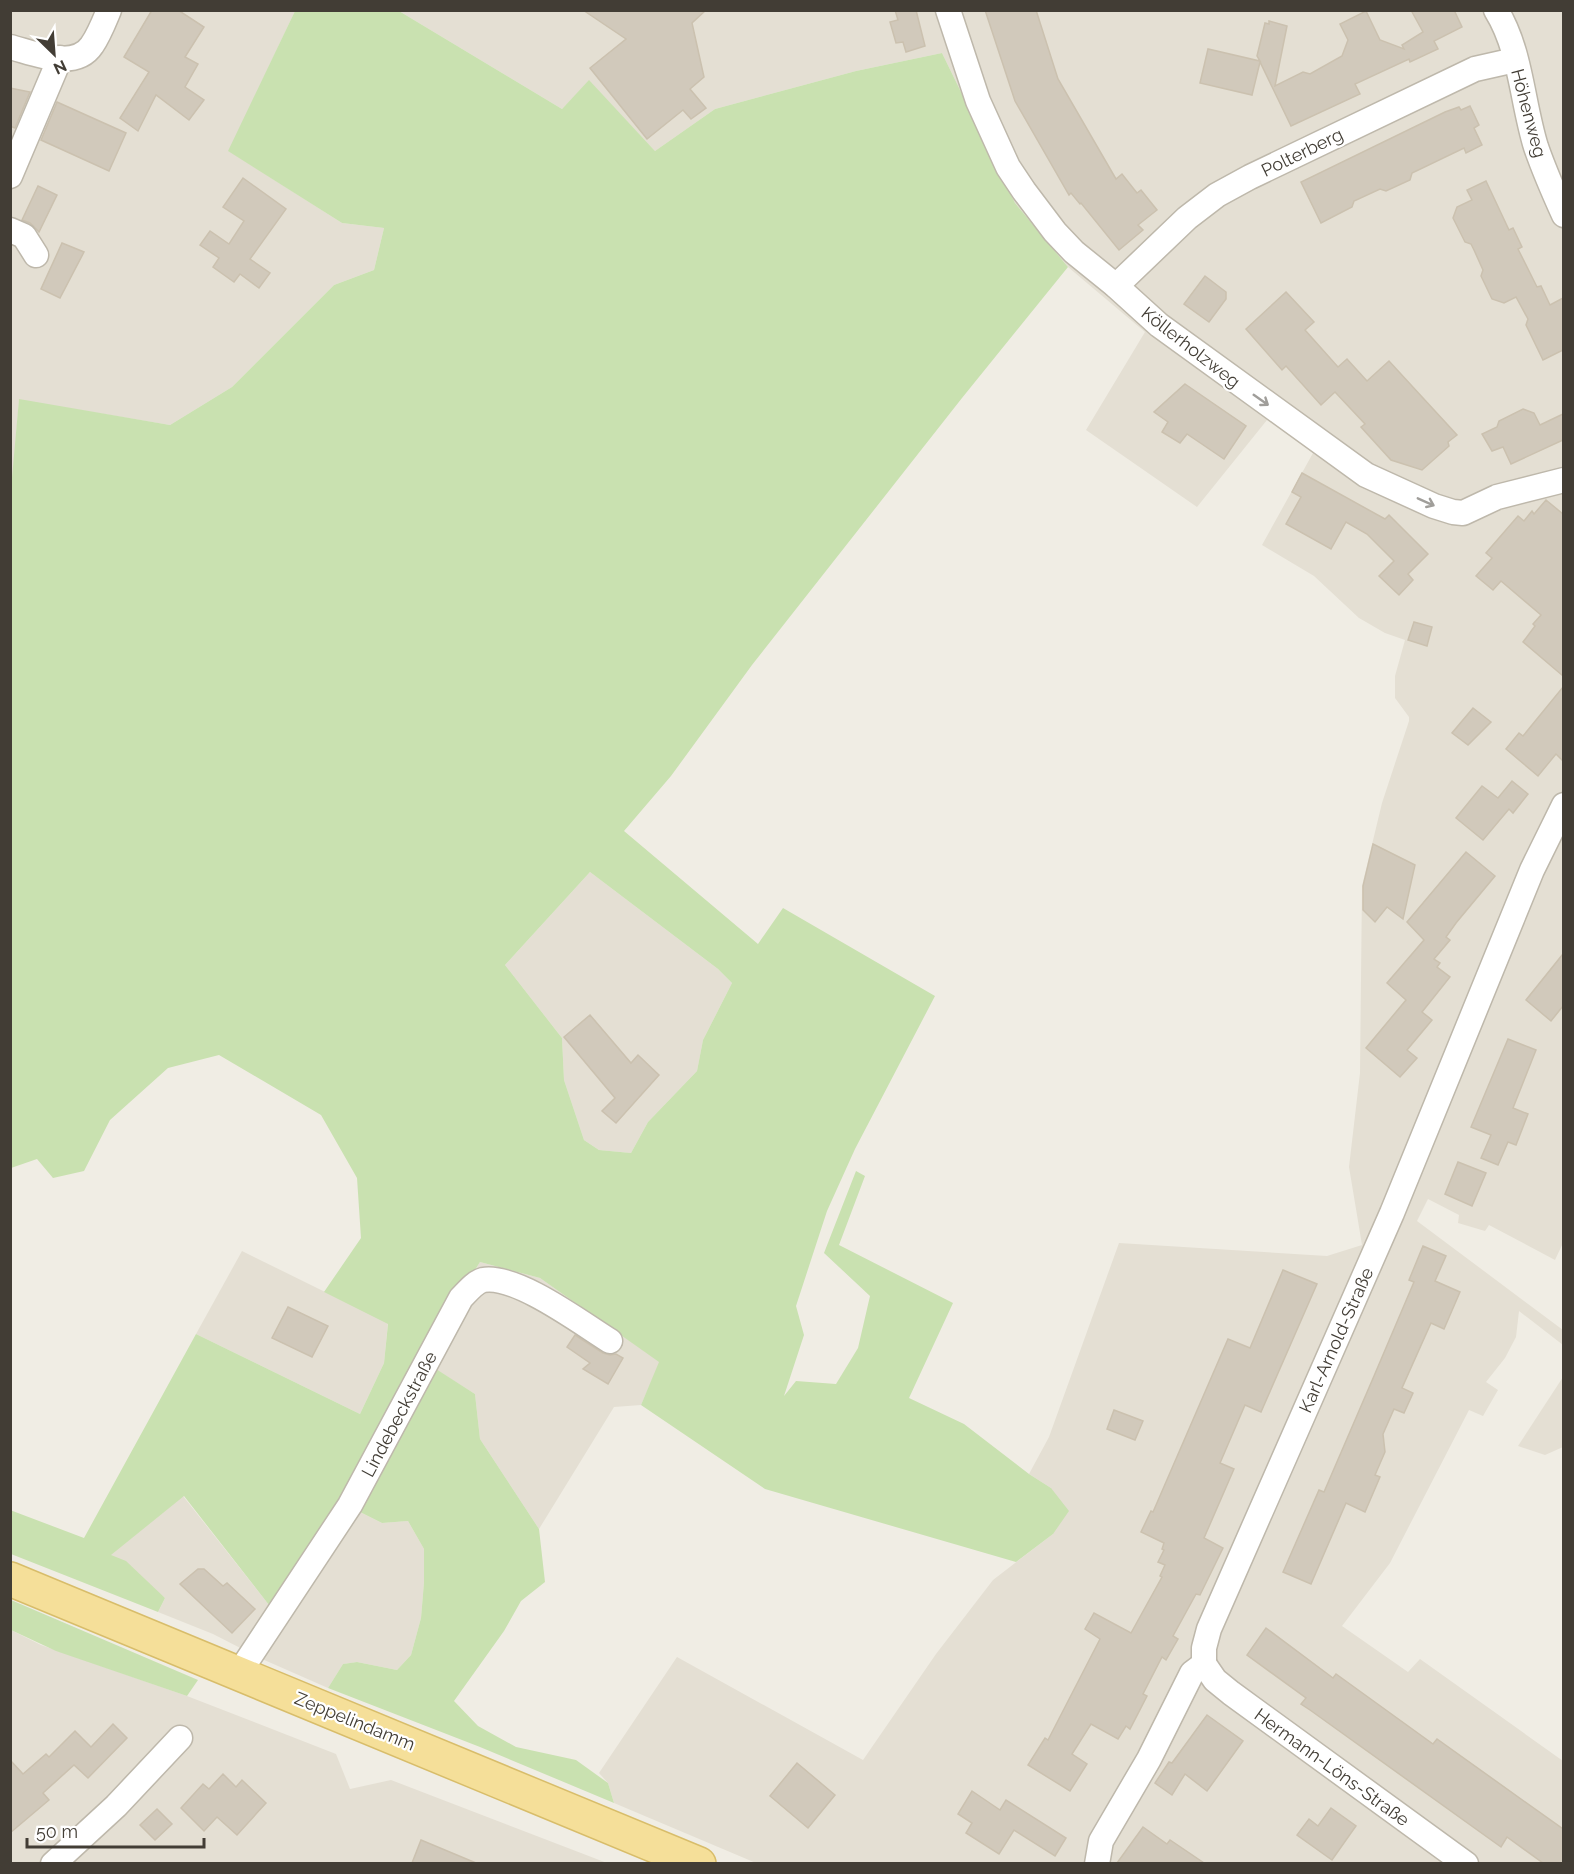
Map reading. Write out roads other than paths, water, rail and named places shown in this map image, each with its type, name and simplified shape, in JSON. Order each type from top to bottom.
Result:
[{"type":"main road","name":"Zeppelindamm","points":[[10,1579],[699,1863]]},
{"type":"street","points":[[10,47],[60,58],[75,57],[92,45],[109,10]]},
{"type":"street","name":"Köllerholzweg","points":[[948,10],[978,101],[1008,167],[1024,191],[1055,232],[1074,252],[1159,325],[1366,475],[1434,506],[1463,513],[1497,497],[1563,480]]},
{"type":"street","name":"Höhenweg","points":[[1504,15],[1536,146],[1562,205]]},
{"type":"street","points":[[10,176],[60,58]]},
{"type":"street","name":"Polterberg","points":[[1116,286],[1187,218],[1217,195],[1475,69],[1515,60]]},
{"type":"street","points":[[10,230],[24,236],[36,255]]},
{"type":"street","name":"Karl-Arnold-Straße","points":[[1204,1664],[1204,1648],[1209,1629],[1392,1214],[1533,870],[1563,805]]},
{"type":"street","name":"Lindebeckstraße","points":[[239,1673],[350,1505],[461,1298],[480,1281],[498,1279],[524,1289],[610,1341]]},
{"type":"street","points":[[1097,1863],[1101,1841],[1149,1759],[1192,1673],[1204,1664]]},
{"type":"street","name":"Hermann-Löns-Straße","points":[[1204,1664],[1215,1680],[1231,1693],[1466,1863]]},
{"type":"street","points":[[52,1863],[116,1806],[180,1738]]}]
